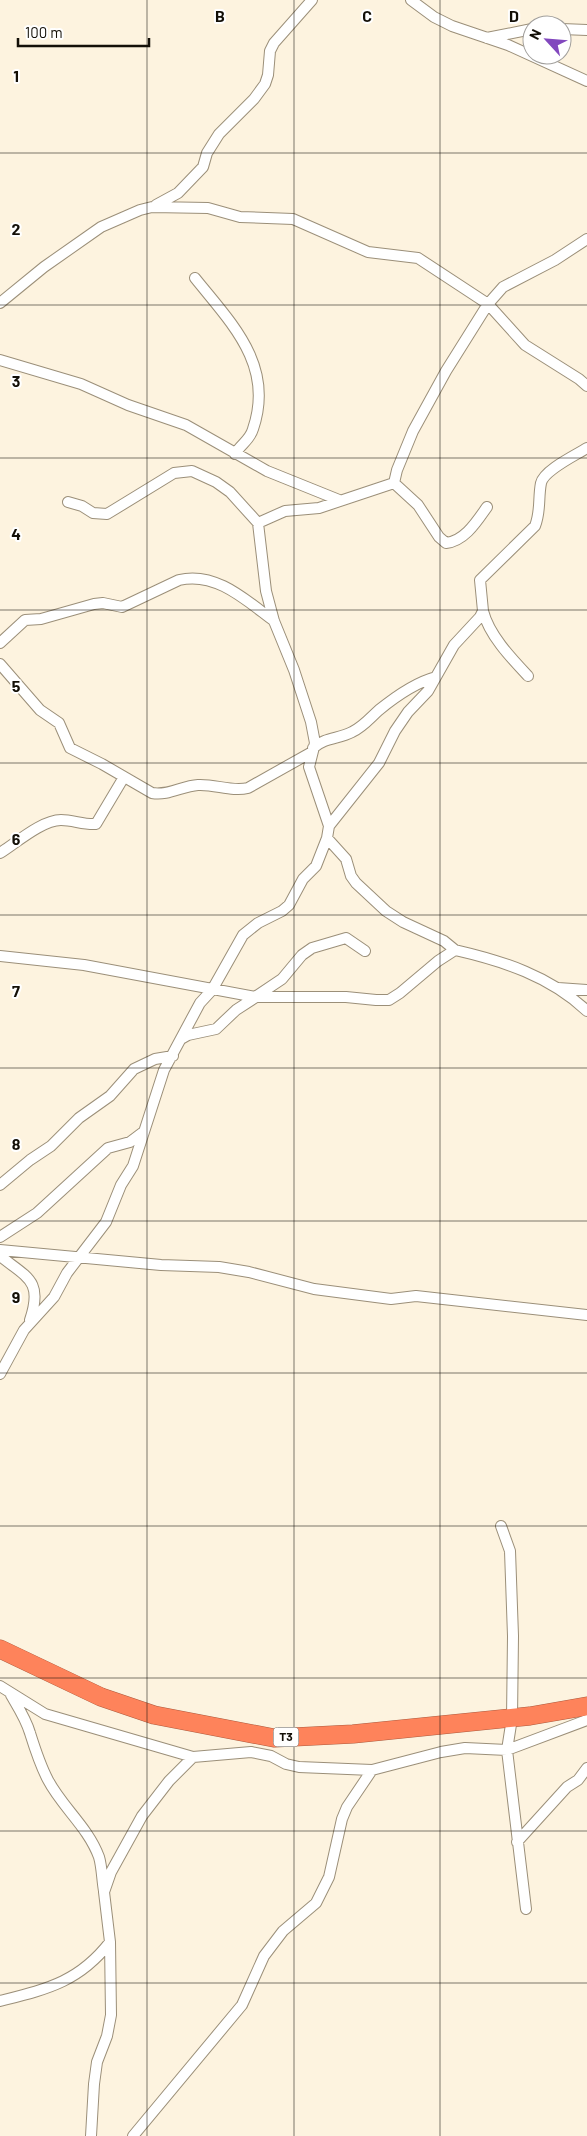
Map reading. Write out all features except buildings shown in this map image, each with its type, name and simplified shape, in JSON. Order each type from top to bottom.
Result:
[{"type":"highway","name":"T3","points":[[0,1649],[101,1697],[154,1715],[274,1738],[353,1734],[512,1718],[587,1706]]},
{"type":"street","points":[[0,303],[44,267],[101,227],[152,207],[178,193],[203,167],[207,153],[219,134],[254,99],[265,84],[270,51],[274,43],[312,0]]},
{"type":"street","points":[[411,0],[434,17],[452,26],[508,45],[587,81]]},
{"type":"street","points":[[572,29],[587,30]]},
{"type":"street","points":[[486,38],[522,31]]},
{"type":"street","points":[[152,207],[208,208],[240,217],[293,219],[368,252],[418,258],[488,304],[525,345],[587,386]]},
{"type":"street","points":[[394,483],[412,431],[446,371],[488,304],[503,287],[555,260],[587,239]]},
{"type":"street","points":[[196,278],[244,340],[254,361],[258,387],[256,417],[249,438],[235,454]]},
{"type":"street","points":[[0,360],[82,384],[128,405],[178,422],[267,471],[339,500]]},
{"type":"street","points":[[528,676],[485,620],[480,580],[486,572],[536,526],[539,516],[542,480],[548,472],[587,448]]},
{"type":"street","points":[[29,1323],[54,1297],[78,1258],[106,1222],[121,1185],[132,1166],[164,1070],[173,1056],[196,1008],[212,990],[243,935],[258,923],[282,911],[289,905],[303,879],[316,866],[327,838],[329,826],[310,770],[314,734],[311,722],[294,670],[274,621],[266,591],[258,523],[230,492],[216,482],[192,470],[174,473],[107,514],[92,513],[82,506],[68,502]]},
{"type":"street","points":[[258,523],[285,511],[319,508],[394,483]]},
{"type":"street","points":[[394,483],[418,505],[439,537],[446,543],[456,540],[472,528],[487,507]]},
{"type":"street","points":[[0,643],[24,620],[41,619],[94,604],[122,607],[189,577],[201,578],[224,586],[274,621]]},
{"type":"street","points":[[329,826],[373,772],[402,720],[428,691],[454,645],[480,617],[483,611]]},
{"type":"street","points":[[0,664],[40,710],[59,723],[70,748],[124,777],[138,787],[159,794],[196,785],[240,790],[260,784],[313,750],[320,742],[349,734],[359,729],[396,697],[425,680],[436,677]]},
{"type":"street","points":[[0,853],[53,821],[96,824],[124,777]]},
{"type":"street","points":[[327,838],[346,859],[350,876],[386,911],[403,922],[444,941],[455,950],[493,959],[515,967],[557,988],[587,1011]]},
{"type":"street","points":[[181,1039],[188,1035],[216,1028],[236,1010],[282,979],[296,961],[312,948],[346,938],[365,951]]},
{"type":"street","points":[[0,956],[77,964],[255,997],[389,1000],[400,994],[445,955],[455,950]]},
{"type":"street","points":[[190,985],[196,996],[196,1008]]},
{"type":"street","points":[[557,988],[587,990]]},
{"type":"street","points":[[0,1185],[30,1160],[51,1146],[79,1118],[110,1096],[134,1069],[155,1059],[173,1056]]},
{"type":"street","points":[[0,1238],[37,1213],[108,1148],[130,1142],[142,1133]]},
{"type":"street","points":[[0,1250],[161,1265],[219,1267],[249,1272],[314,1289],[391,1299],[416,1296],[587,1315]]},
{"type":"street","points":[[0,1256],[29,1280],[35,1289],[36,1299],[29,1323],[0,1374]]},
{"type":"street","points":[[501,1526],[510,1551],[514,1636],[512,1718],[506,1750],[526,1909]]},
{"type":"street","points":[[0,1686],[45,1714],[193,1757],[251,1752],[272,1756],[286,1764],[300,1767],[372,1770],[440,1752],[465,1748],[506,1750],[587,1720]]},
{"type":"street","points":[[11,1694],[30,1731],[35,1752],[47,1778],[57,1796],[72,1813],[94,1846],[100,1859],[110,1942],[111,2015],[107,2036],[97,2062],[92,2101],[91,2136]]},
{"type":"street","points":[[104,1892],[111,1872],[142,1816],[169,1781],[193,1757]]},
{"type":"street","points":[[517,1842],[567,1787],[578,1780],[587,1768]]},
{"type":"street","points":[[134,2136],[242,2005],[264,1956],[283,1931],[316,1903],[329,1877],[342,1820],[347,1807],[372,1770]]},
{"type":"street","points":[[0,2001],[68,1980],[94,1961],[110,1942]]}]
